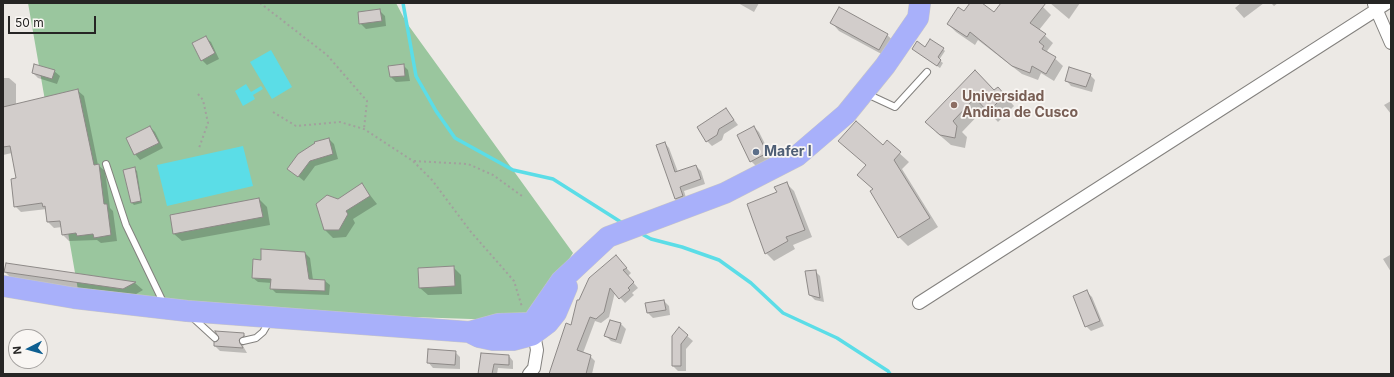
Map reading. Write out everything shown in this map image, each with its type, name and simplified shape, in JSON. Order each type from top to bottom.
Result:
[{"type":"highway","points":[[3,286],[74,298],[187,312],[469,332],[498,324],[530,325],[561,281],[608,237],[725,193],[798,156],[846,114],[885,66],[918,18],[920,3]]},
{"type":"street","points":[[919,303],[1375,7],[1387,3]]},
{"type":"street","points":[[1375,7],[1391,43]]},
{"type":"street","points":[[529,374],[534,368],[537,350],[530,325]]},
{"type":"lane","points":[[863,93],[895,107],[927,72]]},
{"type":"lane","points":[[106,164],[126,225],[166,309]]},
{"type":"lane","points":[[187,312],[215,338]]},
{"type":"lane","points":[[243,341],[256,338],[264,332],[271,317]]},
{"type":"path","points":[[260,3],[327,55],[367,101],[364,129]]},
{"type":"path","points":[[198,94],[203,100],[208,122],[199,148]]},
{"type":"path","points":[[273,112],[296,126],[340,122],[364,129],[413,161],[432,180],[471,232],[514,281],[530,325]]},
{"type":"path","points":[[413,161],[468,164],[493,175],[522,196]]},
{"type":"green space","points":[[28,3],[396,3],[406,22],[573,253],[529,321],[296,313],[78,290]]},
{"type":"water","points":[[271,50],[292,87],[272,99],[250,62]]},
{"type":"water","points":[[246,84],[251,92],[261,86],[263,89],[253,95],[255,99],[243,106],[235,91]]},
{"type":"water","points":[[243,146],[253,186],[167,206],[157,165]]},
{"type":"building","points":[[970,3],[982,3],[994,12],[1001,3],[1046,3],[1030,23],[1046,34],[1039,42],[1044,46],[1042,49],[1056,57],[1046,74],[1032,66],[1030,73],[1012,66],[970,32],[967,37],[947,24],[958,7],[964,11]]},
{"type":"building","points":[[839,7],[888,34],[879,50],[830,23]]},
{"type":"building","points":[[380,9],[382,21],[359,24],[358,12]]},
{"type":"building","points":[[206,36],[215,53],[201,61],[192,43]]},
{"type":"building","points":[[930,39],[944,48],[938,57],[941,60],[937,66],[912,49],[917,41],[925,47]]},
{"type":"building","points":[[34,64],[55,70],[52,79],[32,73]]},
{"type":"building","points":[[404,64],[405,76],[390,77],[388,66]]},
{"type":"building","points":[[1069,67],[1091,74],[1086,87],[1065,81]]},
{"type":"building","name":"Universidad Andina de Cusco","points":[[975,70],[994,90],[998,87],[1005,95],[988,112],[975,98],[953,121],[957,126],[955,138],[940,135],[925,122]]},
{"type":"building","points":[[78,89],[94,165],[99,164],[104,204],[107,204],[111,235],[94,238],[93,234],[77,236],[76,233],[62,235],[60,221],[47,222],[45,206],[43,207],[42,203],[14,207],[11,179],[16,178],[10,146],[3,147],[3,107]]},
{"type":"building","points":[[726,108],[734,120],[719,129],[717,135],[706,142],[697,127]]},
{"type":"building","points":[[856,121],[883,145],[887,140],[901,152],[894,160],[930,218],[898,238],[870,191],[873,189],[857,175],[866,165],[838,141]]},
{"type":"building","points":[[150,126],[159,143],[134,155],[126,138]]},
{"type":"building","points":[[754,126],[767,153],[750,162],[737,135]]},
{"type":"building","points":[[329,138],[333,154],[310,161],[298,177],[287,169],[298,154],[315,143],[314,142]]},
{"type":"building","points":[[665,142],[675,172],[696,165],[701,179],[680,187],[683,196],[675,199],[656,145]]},
{"type":"building","points":[[135,167],[141,201],[131,203],[123,170]]},
{"type":"building","points":[[787,182],[805,230],[786,237],[788,241],[765,254],[747,204],[777,192],[774,187]]},
{"type":"building","points":[[362,183],[370,196],[346,211],[348,214],[339,230],[324,230],[316,204],[327,195],[338,199]]},
{"type":"building","points":[[259,198],[263,217],[173,234],[170,215]]},
{"type":"building","points":[[261,249],[305,252],[309,279],[325,280],[325,291],[270,289],[271,279],[252,278],[253,259],[261,260]]},
{"type":"building","points":[[616,255],[627,268],[623,270],[634,282],[628,288],[630,290],[619,299],[610,288],[604,312],[596,319],[590,317],[577,350],[591,355],[586,374],[549,374],[566,323],[571,325],[577,300],[579,300],[589,278]]},
{"type":"building","points":[[6,263],[136,282],[123,289],[4,272]]},
{"type":"building","points":[[454,266],[455,286],[419,288],[418,268]]},
{"type":"building","points":[[816,270],[820,298],[809,295],[805,271]]},
{"type":"building","points":[[1087,290],[1100,321],[1085,327],[1073,296]]},
{"type":"building","points":[[664,300],[666,310],[647,313],[645,303]]},
{"type":"building","points":[[610,320],[621,323],[616,340],[604,336]]},
{"type":"building","points":[[679,327],[688,335],[681,344],[681,366],[672,366],[672,336]]},
{"type":"building","points":[[215,331],[244,333],[244,336],[239,340],[243,348],[214,346],[214,342],[219,339]]},
{"type":"building","points":[[428,349],[456,351],[455,365],[427,363]]},
{"type":"building","points":[[481,353],[509,355],[509,365],[494,364],[492,374],[478,374]]},
{"type":"waterway","points":[[403,3],[416,76],[436,111],[455,138],[513,170],[553,179],[624,224]]},
{"type":"waterway","points":[[640,233],[651,239],[682,247],[719,260],[751,283],[783,313],[837,338],[888,371],[890,374]]},
{"type":"place","name":"Universidad Andina de Cusco","points":[[954,105]]},
{"type":"place","name":"Mafer I","points":[[756,152]]}]
